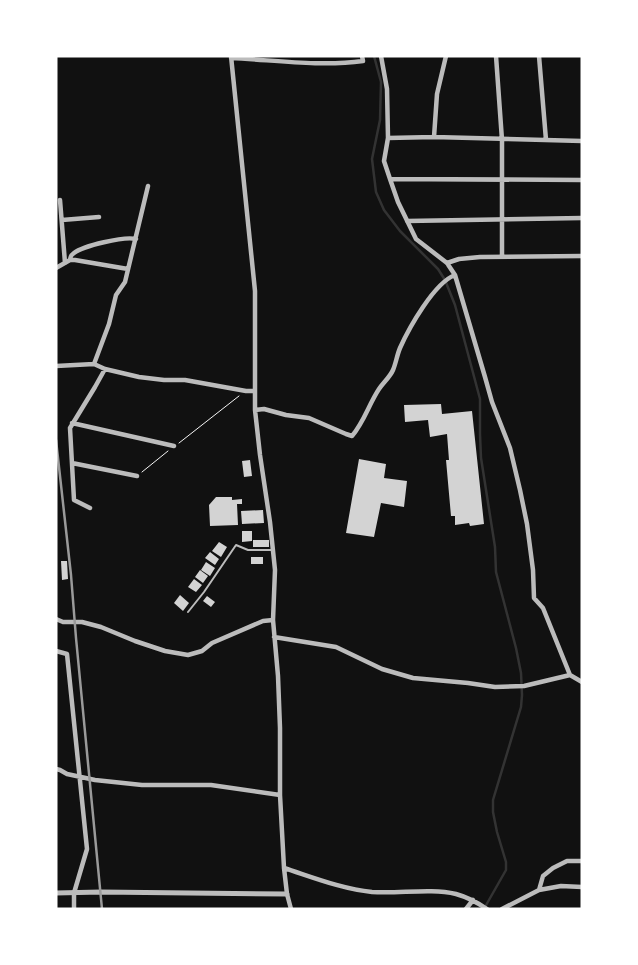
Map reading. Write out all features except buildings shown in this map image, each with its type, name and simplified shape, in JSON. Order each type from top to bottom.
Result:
[{"type":"street","points":[[291,909],[284,868],[280,795],[278,676],[273,620],[275,570],[255,410],[255,291],[231,57],[348,63],[363,60],[362,56]]},
{"type":"street","points":[[381,56],[387,89],[388,138],[384,161],[390,180],[416,239],[447,263],[453,276],[486,376],[492,402],[510,448],[527,524],[534,598],[543,608],[570,675],[582,682]]},
{"type":"street","points":[[434,137],[437,94],[446,56]]},
{"type":"street","points":[[496,56],[502,140],[502,257]]},
{"type":"street","points":[[539,56],[546,140]]},
{"type":"street","points":[[388,138],[434,137],[582,141]]},
{"type":"street","points":[[390,180],[582,180]]},
{"type":"street","points":[[94,364],[109,324],[116,295],[124,284],[148,186]]},
{"type":"street","points":[[60,200],[65,263]]},
{"type":"street","points":[[62,220],[99,217]]},
{"type":"street","points":[[407,221],[582,218]]},
{"type":"street","points":[[70,260],[73,254],[91,245],[129,238],[136,239]]},
{"type":"street","points":[[447,263],[459,259],[582,256]]},
{"type":"street","points":[[56,268],[70,260],[75,260],[128,269]]},
{"type":"street","points":[[255,410],[264,409],[286,415],[309,418],[352,436],[358,430],[378,389],[392,371],[400,348],[424,304],[436,290],[453,276]]},
{"type":"street","points":[[56,366],[94,364],[140,377],[185,380],[254,391]]},
{"type":"street","points":[[90,508],[74,500],[70,428],[105,368]]},
{"type":"street","points":[[72,423],[174,446]]},
{"type":"street","points":[[72,463],[137,476]]},
{"type":"street","points":[[56,619],[63,622],[92,624],[165,651],[188,655],[202,651],[212,644],[263,620],[273,620]]},
{"type":"street","points":[[274,637],[336,647],[382,669],[413,678],[468,683],[495,688],[524,686],[570,675]]},
{"type":"street","points":[[56,651],[67,654],[87,849],[74,893],[74,909]]},
{"type":"street","points":[[56,769],[67,774],[94,780],[142,784],[211,785],[280,795]]},
{"type":"street","points":[[539,890],[543,876],[553,868],[567,861],[582,861]]},
{"type":"street","points":[[284,868],[349,888],[373,892],[441,892],[457,894],[487,909]]},
{"type":"street","points":[[502,909],[539,890],[561,886],[582,887]]},
{"type":"street","points":[[56,893],[287,894]]},
{"type":"street","points":[[466,909],[475,902]]},
{"type":"lane","points":[[188,612],[236,545],[248,550],[273,550]]},
{"type":"path","points":[[137,476],[246,391]]},
{"type":"waterway","points":[[374,56],[381,82],[380,120],[372,159],[376,192],[384,210],[400,231],[438,269],[445,280],[455,305],[480,399],[481,458],[495,547],[496,572],[521,673],[521,707],[493,800],[493,812],[506,862],[506,870],[485,907]]},
{"type":"railway","points":[[56,440],[71,575],[102,909]]}]
